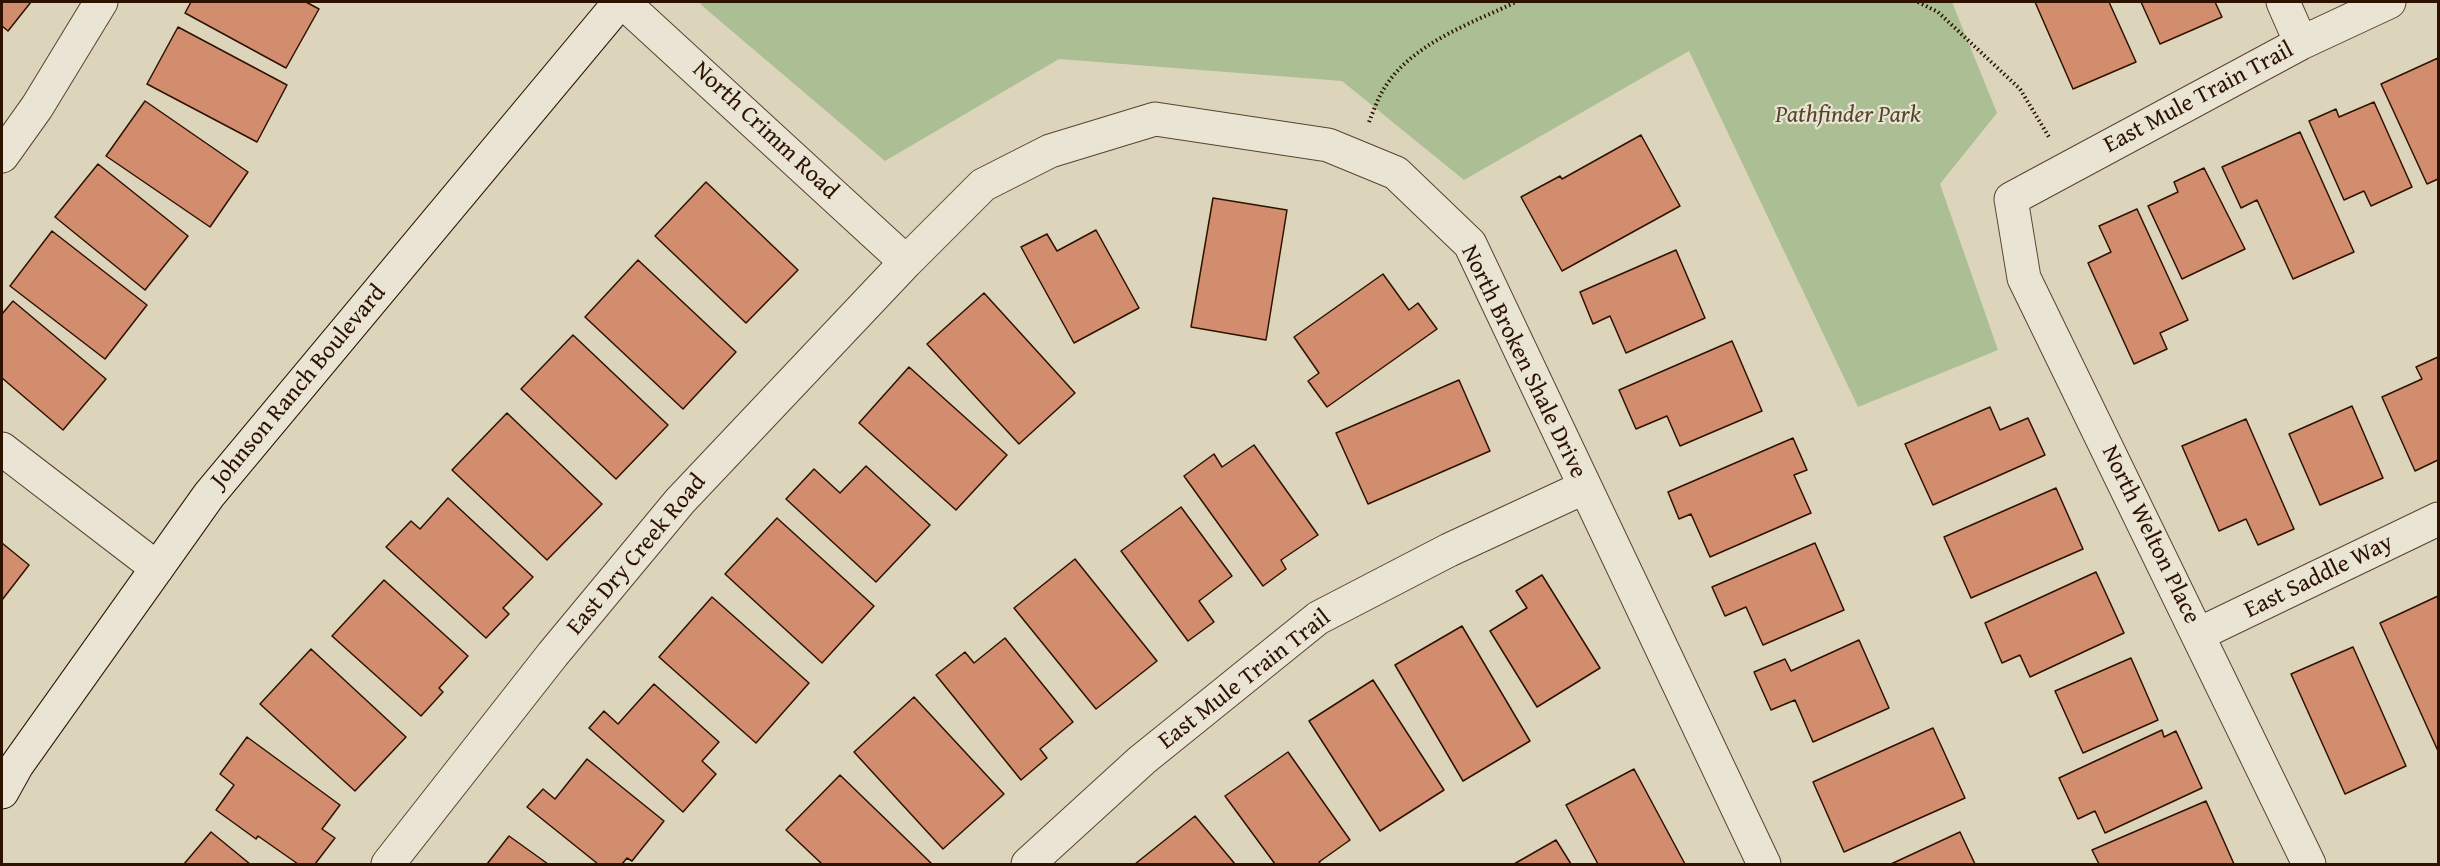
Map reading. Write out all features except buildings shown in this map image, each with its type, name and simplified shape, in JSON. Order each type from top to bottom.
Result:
[{"type":"street","points":[[2,156],[37,107],[101,2]]},
{"type":"street","name":"North Crimm Road","points":[[622,2],[906,262]]},
{"type":"street","name":"Johnson Ranch Boulevard","points":[[2,792],[17,765],[209,495],[622,2]]},
{"type":"street","points":[[2283,2],[2301,43]]},
{"type":"street","name":"East Mule Train Trail","points":[[2010,199],[2301,43],[2389,2]]},
{"type":"street","name":"North Broken Shale Drive","points":[[906,262],[983,185],[1050,150],[1155,119],[1328,145],[1396,173],[1470,244],[1764,864]]},
{"type":"street","name":"North Welton Place","points":[[2010,199],[2024,278],[2309,864]]},
{"type":"street","name":"East Dry Creek Road","points":[[388,864],[553,654],[680,501],[906,262]]},
{"type":"street","points":[[2,448],[157,568]]},
{"type":"street","name":"East Mule Train Trail","points":[[1028,864],[1142,760],[1318,618],[1449,550],[1585,487]]},
{"type":"street","name":"East Saddle Way","points":[[2199,634],[2439,519]]},
{"type":"path","points":[[1357,157],[1365,131],[1383,90],[1405,64],[1439,38],[1516,2]]},
{"type":"path","points":[[1918,2],[1938,12],[2020,89],[2050,137],[2064,170]]},
{"type":"green space","name":"Pathfinder Park","points":[[704,2],[1952,2],[1997,113],[1940,184],[1998,350],[1858,407],[1689,51],[1464,180],[1342,81],[1059,59],[885,161],[700,4]]}]
